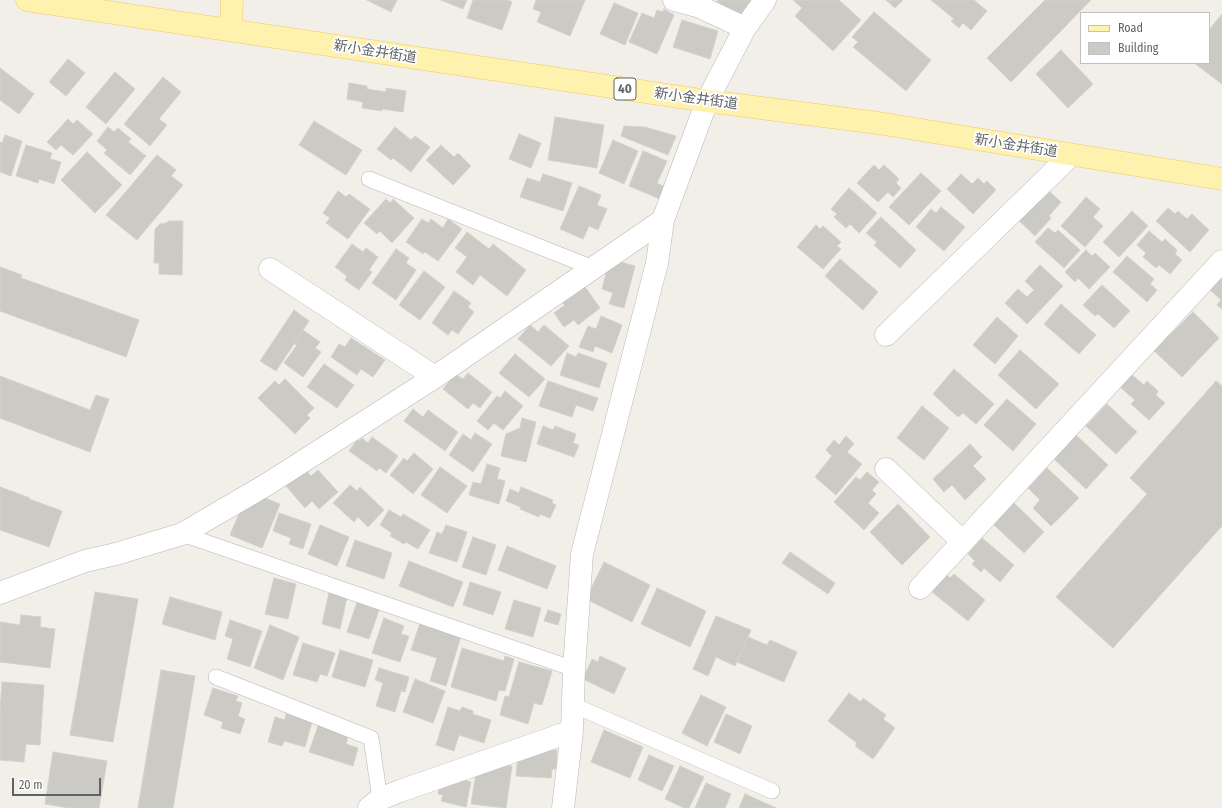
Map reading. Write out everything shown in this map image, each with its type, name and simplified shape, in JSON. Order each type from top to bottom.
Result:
[{"type":"main road","name":"新小金井街道","points":[[27,0],[707,101],[878,123],[1222,179]]},
{"type":"main road","points":[[231,30],[232,0]]},
{"type":"street","points":[[674,0],[700,7],[745,28]]},
{"type":"street","points":[[563,808],[574,705],[574,669],[582,554],[657,263],[663,220],[707,101],[745,28],[765,0]]},
{"type":"street","points":[[886,335],[1071,155]]},
{"type":"street","points":[[0,593],[85,561],[116,554],[182,534],[266,485],[435,377],[663,220]]},
{"type":"street","points":[[920,588],[1222,261]]},
{"type":"street","points":[[270,269],[435,377]]},
{"type":"street","points":[[886,469],[962,541]]},
{"type":"street","points":[[375,804],[572,731]]},
{"type":"lane","points":[[369,179],[593,268]]},
{"type":"lane","points":[[182,534],[574,669]]},
{"type":"lane","points":[[216,677],[371,738],[375,804]]},
{"type":"lane","points":[[574,705],[772,791]]},
{"type":"building","points":[[367,0],[397,0],[391,12]]},
{"type":"building","points":[[441,0],[467,0],[463,9]]},
{"type":"building","points":[[473,0],[507,0],[512,2],[502,30],[467,18]]},
{"type":"building","points":[[536,0],[585,0],[570,36],[537,22],[541,12],[533,9]]},
{"type":"building","points":[[752,0],[742,19],[717,1]]},
{"type":"building","points":[[793,0],[839,0],[861,20],[833,51],[795,16],[802,8]]},
{"type":"building","points":[[886,0],[903,0],[895,8]]},
{"type":"building","points":[[931,0],[974,0],[987,11],[971,30],[963,23],[959,28],[951,21],[954,19]]},
{"type":"building","points":[[1045,0],[1091,0],[1011,82],[987,58]]},
{"type":"building","points":[[614,3],[638,13],[625,45],[600,34]]},
{"type":"building","points":[[664,9],[674,15],[657,54],[629,42],[642,13],[654,18],[657,10],[663,12]]},
{"type":"building","points":[[874,12],[931,60],[906,91],[853,47],[858,42],[852,37]]},
{"type":"building","points":[[1222,14],[1222,84],[1195,64],[1210,64],[1210,29]]},
{"type":"building","points":[[682,20],[718,31],[710,59],[673,47]]},
{"type":"building","points":[[1061,50],[1093,84],[1068,108],[1036,74]]},
{"type":"building","points":[[68,59],[85,73],[66,96],[49,82]]},
{"type":"building","points":[[0,68],[34,94],[19,114],[0,100]]},
{"type":"building","points":[[115,72],[135,89],[106,124],[86,107]]},
{"type":"building","points":[[163,77],[181,92],[159,119],[167,125],[150,146],[124,124]]},
{"type":"building","points":[[349,83],[367,86],[367,89],[386,92],[386,88],[406,91],[403,112],[362,108],[363,102],[347,99]]},
{"type":"building","points":[[555,117],[604,125],[597,168],[548,160]]},
{"type":"building","points":[[68,119],[73,124],[77,120],[93,134],[73,155],[61,145],[56,150],[47,142]]},
{"type":"building","points":[[314,121],[362,150],[346,175],[299,145]]},
{"type":"building","points":[[624,126],[645,127],[676,136],[668,155],[621,136]]},
{"type":"building","points":[[108,127],[114,132],[118,128],[131,139],[128,142],[146,156],[130,175],[104,153],[107,150],[97,141]]},
{"type":"building","points":[[395,127],[411,140],[415,136],[430,147],[411,172],[393,158],[391,160],[377,149]]},
{"type":"building","points":[[519,134],[541,143],[531,168],[509,159]]},
{"type":"building","points":[[5,135],[22,141],[11,176],[0,172],[0,142],[2,143]]},
{"type":"building","points":[[613,140],[638,151],[624,184],[599,173]]},
{"type":"building","points":[[26,145],[52,153],[50,159],[61,162],[54,184],[39,179],[38,183],[16,176]]},
{"type":"building","points":[[441,145],[454,157],[458,153],[471,166],[453,185],[426,160]]},
{"type":"building","points":[[643,151],[667,161],[657,183],[665,187],[660,199],[629,186]]},
{"type":"building","points":[[87,152],[122,185],[95,213],[61,180]]},
{"type":"building","points":[[157,155],[176,170],[171,176],[183,185],[137,240],[106,215]]},
{"type":"building","points":[[874,165],[879,170],[884,165],[899,179],[896,183],[901,188],[893,197],[888,192],[878,202],[857,183]]},
{"type":"building","points":[[921,173],[941,191],[909,225],[889,207]]},
{"type":"building","points":[[543,174],[572,183],[563,211],[520,197],[527,178],[540,182]]},
{"type":"building","points":[[961,174],[972,184],[978,178],[984,184],[987,181],[996,190],[973,214],[947,189]]},
{"type":"building","points":[[579,186],[601,195],[597,205],[607,209],[598,230],[589,226],[583,239],[560,229]]},
{"type":"building","points":[[849,188],[877,213],[859,233],[850,224],[846,228],[834,217],[837,214],[831,209]]},
{"type":"building","points":[[338,191],[346,197],[349,194],[370,209],[348,239],[326,223],[330,218],[323,213]]},
{"type":"building","points":[[1050,192],[1061,202],[1049,216],[1051,218],[1035,236],[1015,217],[1040,197],[1043,199]]},
{"type":"building","points":[[1086,197],[1100,209],[1093,217],[1103,226],[1085,247],[1061,226]]},
{"type":"building","points":[[386,199],[390,203],[393,199],[414,218],[392,243],[380,231],[377,234],[364,223]]},
{"type":"building","points":[[941,207],[965,227],[944,251],[916,227],[931,209],[936,213]]},
{"type":"building","points":[[1168,208],[1175,214],[1178,211],[1187,219],[1192,214],[1209,230],[1190,252],[1156,221]]},
{"type":"building","points":[[1132,211],[1148,226],[1119,257],[1103,242]]},
{"type":"building","points":[[881,217],[916,250],[900,268],[874,245],[877,242],[866,233]]},
{"type":"building","points":[[422,219],[428,223],[431,219],[443,228],[448,219],[462,229],[438,261],[425,252],[423,254],[406,242]]},
{"type":"building","points":[[169,221],[183,221],[182,275],[159,274],[159,263],[154,263],[155,229],[160,224]]},
{"type":"building","points":[[816,225],[820,229],[823,226],[841,242],[837,246],[841,249],[823,269],[797,247]]},
{"type":"building","points":[[1048,228],[1055,233],[1058,230],[1080,250],[1064,268],[1035,242]]},
{"type":"building","points":[[1149,231],[1162,242],[1165,239],[1177,250],[1175,254],[1182,260],[1170,274],[1159,265],[1156,268],[1143,257],[1146,253],[1137,245]]},
{"type":"building","points":[[467,232],[489,249],[493,244],[526,270],[507,296],[480,275],[473,285],[456,272],[467,257],[455,248]]},
{"type":"building","points":[[352,244],[363,252],[366,248],[378,257],[369,270],[372,272],[359,290],[345,280],[347,276],[335,267]]},
{"type":"building","points":[[396,249],[409,258],[406,263],[416,270],[396,300],[372,283]]},
{"type":"building","points":[[1086,250],[1092,256],[1095,253],[1110,267],[1089,289],[1078,278],[1075,282],[1065,272]]},
{"type":"building","points":[[1127,256],[1154,279],[1150,284],[1157,290],[1147,302],[1113,272]]},
{"type":"building","points":[[610,259],[635,266],[624,308],[609,304],[613,293],[602,289]]},
{"type":"building","points":[[840,259],[878,292],[863,310],[825,276]]},
{"type":"building","points":[[1040,265],[1063,286],[1027,324],[1005,303],[1018,289],[1027,297],[1034,290],[1025,281]]},
{"type":"building","points":[[0,267],[22,275],[21,278],[139,320],[126,357],[0,311]]},
{"type":"building","points":[[424,271],[445,287],[420,320],[399,305]]},
{"type":"building","points":[[1222,275],[1222,309],[1217,305],[1221,300],[1208,288]]},
{"type":"building","points":[[1102,285],[1130,311],[1114,328],[1098,314],[1095,316],[1083,305]]},
{"type":"building","points":[[585,287],[600,308],[578,325],[574,320],[564,327],[554,313],[565,305],[563,303]]},
{"type":"building","points":[[454,291],[471,303],[468,307],[474,312],[458,334],[452,330],[448,335],[432,323]]},
{"type":"building","points":[[1061,304],[1096,335],[1079,354],[1044,324]]},
{"type":"building","points":[[294,310],[309,321],[276,371],[260,361]]},
{"type":"building","points":[[1193,312],[1219,338],[1182,377],[1151,348],[1167,332],[1170,335]]},
{"type":"building","points":[[601,316],[622,325],[612,353],[595,346],[593,352],[579,347],[588,326],[596,329]]},
{"type":"building","points":[[997,317],[1018,336],[995,364],[973,345]]},
{"type":"building","points":[[530,325],[538,332],[544,325],[569,346],[551,366],[518,339]]},
{"type":"building","points":[[303,330],[320,342],[315,348],[321,352],[303,377],[284,363],[297,345],[294,344]]},
{"type":"building","points":[[351,338],[385,360],[373,377],[361,369],[357,375],[331,357],[339,344],[345,347]]},
{"type":"building","points":[[1020,350],[1059,384],[1036,409],[998,375]]},
{"type":"building","points":[[567,353],[576,357],[578,353],[607,363],[599,388],[560,375]]},
{"type":"building","points":[[515,354],[545,379],[529,397],[499,373]]},
{"type":"building","points":[[324,364],[354,385],[337,408],[307,387]]},
{"type":"building","points":[[954,369],[994,404],[976,424],[963,413],[958,417],[933,394]]},
{"type":"building","points":[[468,373],[492,392],[480,408],[473,403],[468,409],[443,389],[455,374],[463,379]]},
{"type":"building","points":[[1131,374],[1144,385],[1147,381],[1158,391],[1156,395],[1165,403],[1149,420],[1131,404],[1135,400],[1120,387]]},
{"type":"building","points":[[0,376],[90,410],[96,395],[109,399],[90,452],[0,418]]},
{"type":"building","points":[[285,379],[314,408],[307,415],[310,418],[295,434],[258,398],[275,381],[279,385]]},
{"type":"building","points":[[548,381],[598,398],[593,411],[576,405],[572,417],[539,406]]},
{"type":"building","points":[[1216,381],[1222,386],[1222,526],[1113,648],[1056,597],[1147,494],[1130,478]]},
{"type":"building","points":[[505,391],[523,406],[503,430],[494,423],[488,430],[477,421],[497,396],[500,398]]},
{"type":"building","points":[[1007,399],[1036,424],[1013,451],[984,425]]},
{"type":"building","points":[[1107,404],[1137,432],[1116,454],[1086,426]]},
{"type":"building","points":[[922,406],[949,428],[924,460],[897,438]]},
{"type":"building","points":[[413,409],[423,417],[428,410],[458,432],[445,451],[404,421]]},
{"type":"building","points":[[522,418],[536,422],[526,462],[501,456],[506,434],[520,428]]},
{"type":"building","points":[[543,426],[553,430],[555,426],[576,434],[573,443],[579,445],[574,457],[537,444]]},
{"type":"building","points":[[475,433],[492,444],[473,472],[449,455],[463,434],[471,440]]},
{"type":"building","points":[[1076,435],[1108,465],[1086,489],[1054,459]]},
{"type":"building","points":[[846,436],[854,444],[847,452],[862,464],[836,495],[815,477],[832,456],[826,450],[834,440],[839,445]]},
{"type":"building","points":[[372,437],[398,456],[386,473],[379,468],[377,471],[349,451],[357,440],[359,441],[362,438],[368,443]]},
{"type":"building","points":[[970,444],[982,457],[973,466],[986,479],[965,500],[952,485],[944,492],[933,479]]},
{"type":"building","points":[[414,453],[433,469],[413,494],[390,475],[404,458],[407,461]]},
{"type":"building","points":[[487,464],[500,468],[497,479],[505,481],[499,504],[469,495],[473,482],[481,484]]},
{"type":"building","points":[[440,467],[467,486],[447,513],[421,495]]},
{"type":"building","points":[[1047,468],[1079,498],[1051,526],[1033,508],[1040,500],[1028,488]]},
{"type":"building","points":[[305,469],[311,476],[318,470],[338,492],[319,509],[312,501],[305,508],[286,486]]},
{"type":"building","points":[[867,472],[879,482],[872,490],[876,494],[868,503],[879,513],[864,530],[834,502],[856,477],[860,480]]},
{"type":"building","points":[[350,485],[357,491],[360,487],[384,510],[368,527],[358,517],[354,522],[333,503]]},
{"type":"building","points":[[0,487],[62,511],[49,547],[0,530]]},
{"type":"building","points":[[521,487],[553,500],[552,503],[556,505],[550,518],[540,514],[539,517],[506,501],[510,489],[519,493]]},
{"type":"building","points":[[258,495],[280,504],[262,548],[230,535],[241,509],[245,511],[249,503]]},
{"type":"building","points":[[1013,502],[1044,532],[1024,553],[992,523]]},
{"type":"building","points":[[898,504],[930,537],[902,565],[870,532]]},
{"type":"building","points":[[389,510],[401,517],[403,514],[430,530],[418,549],[406,542],[404,544],[390,536],[392,533],[380,525]]},
{"type":"building","points":[[279,513],[311,524],[303,549],[289,544],[291,538],[273,531]]},
{"type":"building","points":[[320,525],[349,537],[337,566],[308,554]]},
{"type":"building","points":[[446,525],[467,532],[457,562],[429,553],[437,532],[442,534]]},
{"type":"building","points":[[473,537],[496,545],[486,575],[462,567]]},
{"type":"building","points":[[982,538],[1014,565],[1000,582],[984,568],[981,572],[972,564],[975,561],[968,554]]},
{"type":"building","points":[[355,540],[392,553],[384,579],[346,566]]},
{"type":"building","points":[[507,546],[556,566],[547,589],[498,570]]},
{"type":"building","points":[[790,552],[835,583],[828,594],[782,563]]},
{"type":"building","points":[[409,561],[463,582],[453,607],[399,586]]},
{"type":"building","points":[[604,562],[650,585],[632,622],[586,599]]},
{"type":"building","points":[[946,574],[950,578],[954,574],[985,600],[968,621],[932,592]]},
{"type":"building","points":[[274,578],[296,584],[288,619],[265,614]]},
{"type":"building","points":[[470,582],[501,592],[493,615],[463,605]]},
{"type":"building","points":[[657,588],[706,611],[690,647],[641,624]]},
{"type":"building","points":[[95,592],[138,599],[113,742],[70,735]]},
{"type":"building","points":[[329,593],[347,597],[340,629],[322,624]]},
{"type":"building","points":[[170,597],[222,612],[215,640],[162,624]]},
{"type":"building","points":[[514,600],[541,608],[533,637],[505,629]]},
{"type":"building","points":[[357,602],[379,610],[369,639],[347,632]]},
{"type":"building","points":[[548,610],[561,614],[558,625],[544,621]]},
{"type":"building","points":[[21,615],[41,617],[40,627],[55,629],[50,668],[0,662],[0,622],[20,625]]},
{"type":"building","points":[[716,616],[751,630],[735,666],[716,657],[708,676],[693,669]]},
{"type":"building","points":[[384,618],[404,626],[401,634],[409,636],[400,662],[372,653]]},
{"type":"building","points":[[230,620],[262,631],[250,667],[227,659],[233,639],[225,636]]},
{"type":"building","points":[[420,623],[461,636],[446,686],[430,681],[437,658],[411,650]]},
{"type":"building","points":[[270,625],[299,637],[283,680],[254,668]]},
{"type":"building","points":[[748,637],[767,645],[770,640],[797,652],[784,682],[737,662]]},
{"type":"building","points":[[303,643],[335,653],[327,676],[320,674],[317,682],[293,675]]},
{"type":"building","points":[[462,648],[504,661],[505,656],[514,659],[505,691],[499,690],[496,701],[451,687]]},
{"type":"building","points":[[340,650],[373,660],[365,687],[332,677]]},
{"type":"building","points":[[600,656],[626,668],[614,694],[583,679],[592,659],[598,662]]},
{"type":"building","points":[[519,662],[552,671],[542,705],[534,703],[528,724],[500,715],[505,696],[509,697]]},
{"type":"building","points":[[379,668],[409,677],[405,692],[401,691],[395,712],[376,706],[383,683],[375,680]]},
{"type":"building","points":[[161,670],[195,676],[173,808],[138,808]]},
{"type":"building","points":[[415,679],[445,691],[433,723],[403,712]]},
{"type":"building","points":[[2,682],[44,685],[40,745],[26,744],[24,762],[0,760],[0,711]]},
{"type":"building","points":[[213,688],[238,696],[236,701],[242,703],[238,716],[245,719],[240,734],[221,728],[223,722],[204,715]]},
{"type":"building","points":[[849,693],[861,702],[863,698],[886,715],[883,719],[895,728],[873,759],[855,746],[857,743],[828,721]]},
{"type":"building","points":[[701,695],[726,707],[707,746],[682,733]]},
{"type":"building","points":[[448,707],[460,711],[462,707],[473,711],[473,714],[491,720],[484,743],[459,735],[454,751],[436,745]]},
{"type":"building","points":[[286,714],[312,722],[305,747],[284,741],[282,746],[268,742],[275,717],[285,720]]},
{"type":"building","points":[[726,714],[752,726],[740,754],[714,742]]},
{"type":"building","points":[[319,723],[349,733],[346,744],[358,748],[353,766],[309,752]]},
{"type":"building","points":[[604,730],[643,747],[630,778],[591,762]]},
{"type":"building","points":[[530,749],[557,750],[556,769],[552,769],[551,778],[516,776],[518,755]]},
{"type":"building","points":[[53,752],[107,761],[99,808],[69,808],[45,804]]},
{"type":"building","points":[[649,755],[674,766],[662,791],[638,780]]},
{"type":"building","points":[[487,763],[512,766],[506,808],[471,804],[476,774]]},
{"type":"building","points":[[680,766],[704,777],[689,808],[684,808],[665,799]]},
{"type":"building","points":[[446,775],[471,782],[466,807],[441,801],[443,795],[438,794],[441,780]]},
{"type":"building","points":[[706,783],[731,794],[725,808],[695,808]]},
{"type":"building","points":[[745,794],[776,808],[739,808]]}]
